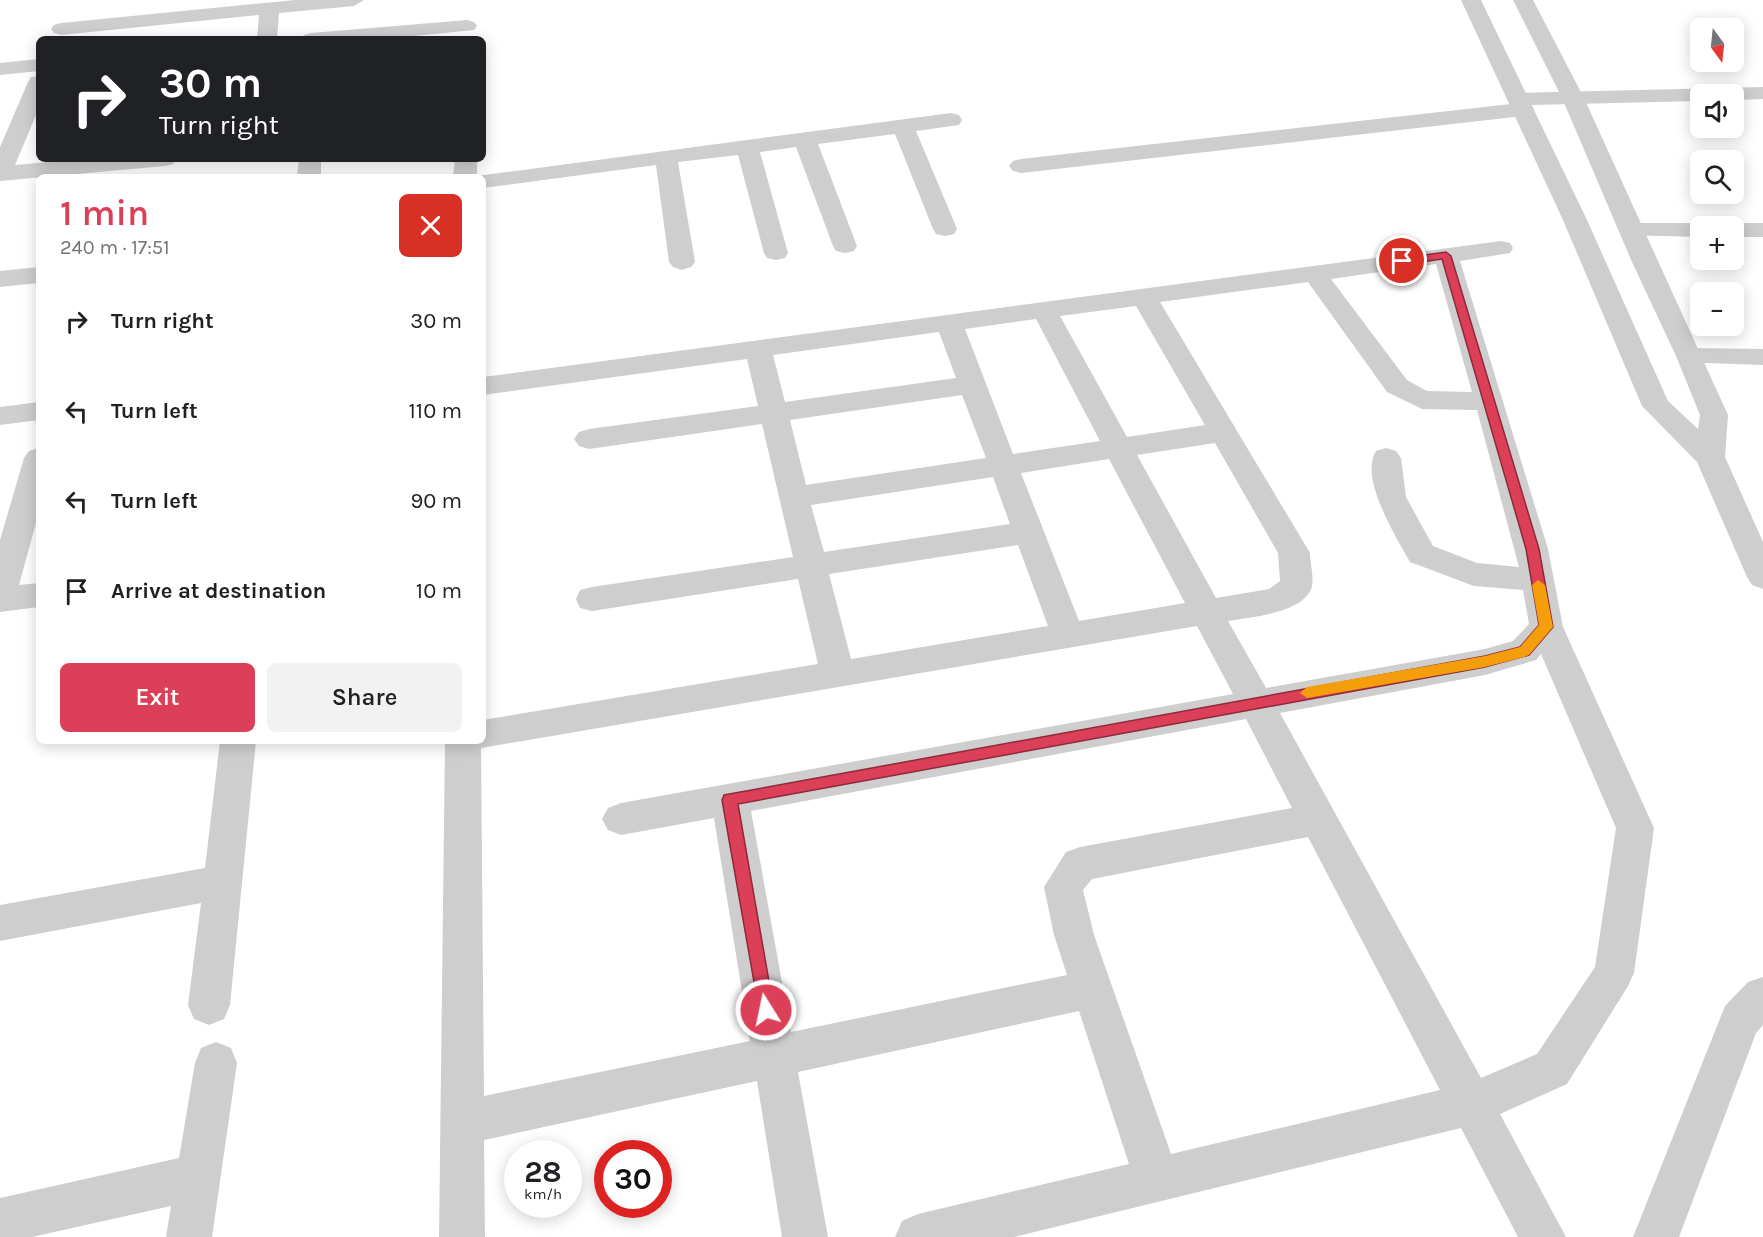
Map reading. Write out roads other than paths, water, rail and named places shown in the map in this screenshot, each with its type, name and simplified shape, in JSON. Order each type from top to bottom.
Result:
[{"type":"street","points":[[59,34],[172,9],[269,8],[345,0]]},
{"type":"street","points":[[1471,0],[1575,220],[1656,406],[1710,457],[1763,577]]},
{"type":"street","points":[[1523,0],[1573,98],[1633,230],[1645,262],[1690,356],[1714,415],[1710,457]]},
{"type":"street","points":[[267,36],[269,8]]},
{"type":"street","points":[[59,34],[69,10]]},
{"type":"street","points":[[351,36],[466,25]]},
{"type":"street","points":[[0,69],[36,65]]},
{"type":"street","points":[[36,89],[0,173],[115,166],[144,162]]},
{"type":"street","points":[[1744,93],[1763,93]]},
{"type":"street","points":[[1021,166],[1573,98],[1690,95]]},
{"type":"street","points":[[486,182],[951,120]]},
{"type":"street","points":[[903,127],[945,229]]},
{"type":"street","points":[[805,140],[845,246]]},
{"type":"street","points":[[747,147],[776,253]]},
{"type":"street","points":[[666,158],[682,262]]},
{"type":"street","points":[[1633,230],[1690,230]]},
{"type":"street","points":[[1744,230],[1763,230]]},
{"type":"street","points":[[486,386],[1501,248]]},
{"type":"street","points":[[918,1237],[991,1229],[1156,1179],[1472,1104],[1552,1069],[1614,973],[1635,828],[1546,627],[1532,549],[1446,256]]},
{"type":"street","points":[[1314,273],[1397,386],[1422,400],[1489,401]]},
{"type":"street","points":[[0,279],[36,275]]},
{"type":"street","points":[[486,734],[1278,600],[1296,586],[1294,553],[1143,296]]},
{"type":"street","points":[[1044,310],[1543,1237]]},
{"type":"street","points":[[949,323],[1068,636]]},
{"type":"street","points":[[758,349],[838,675]]},
{"type":"street","points":[[1690,356],[1763,357]]},
{"type":"street","points":[[589,439],[973,385]]},
{"type":"street","points":[[0,416],[36,411]]},
{"type":"street","points":[[794,497],[1223,432]]},
{"type":"street","points":[[1386,458],[1391,497],[1421,554],[1474,574],[1537,580]]},
{"type":"street","points":[[0,595],[36,469]]},
{"type":"street","points":[[592,598],[1029,532]]},
{"type":"street","points":[[0,600],[36,595]]},
{"type":"street","points":[[621,819],[1254,702],[1485,662],[1524,651],[1546,627]]},
{"type":"street","points":[[208,1005],[238,744]]},
{"type":"street","points":[[462,1237],[463,744]]},
{"type":"street","points":[[730,800],[805,1237]]},
{"type":"street","points":[[1156,1179],[1074,935],[1063,888],[1080,864],[1318,819]]},
{"type":"street","points":[[0,923],[222,882]]},
{"type":"street","points":[[462,1123],[1092,989]]},
{"type":"street","points":[[1656,1237],[1740,1020],[1763,996]]},
{"type":"street","points":[[189,1237],[216,1063]]},
{"type":"street","points":[[0,1221],[197,1177]]}]
